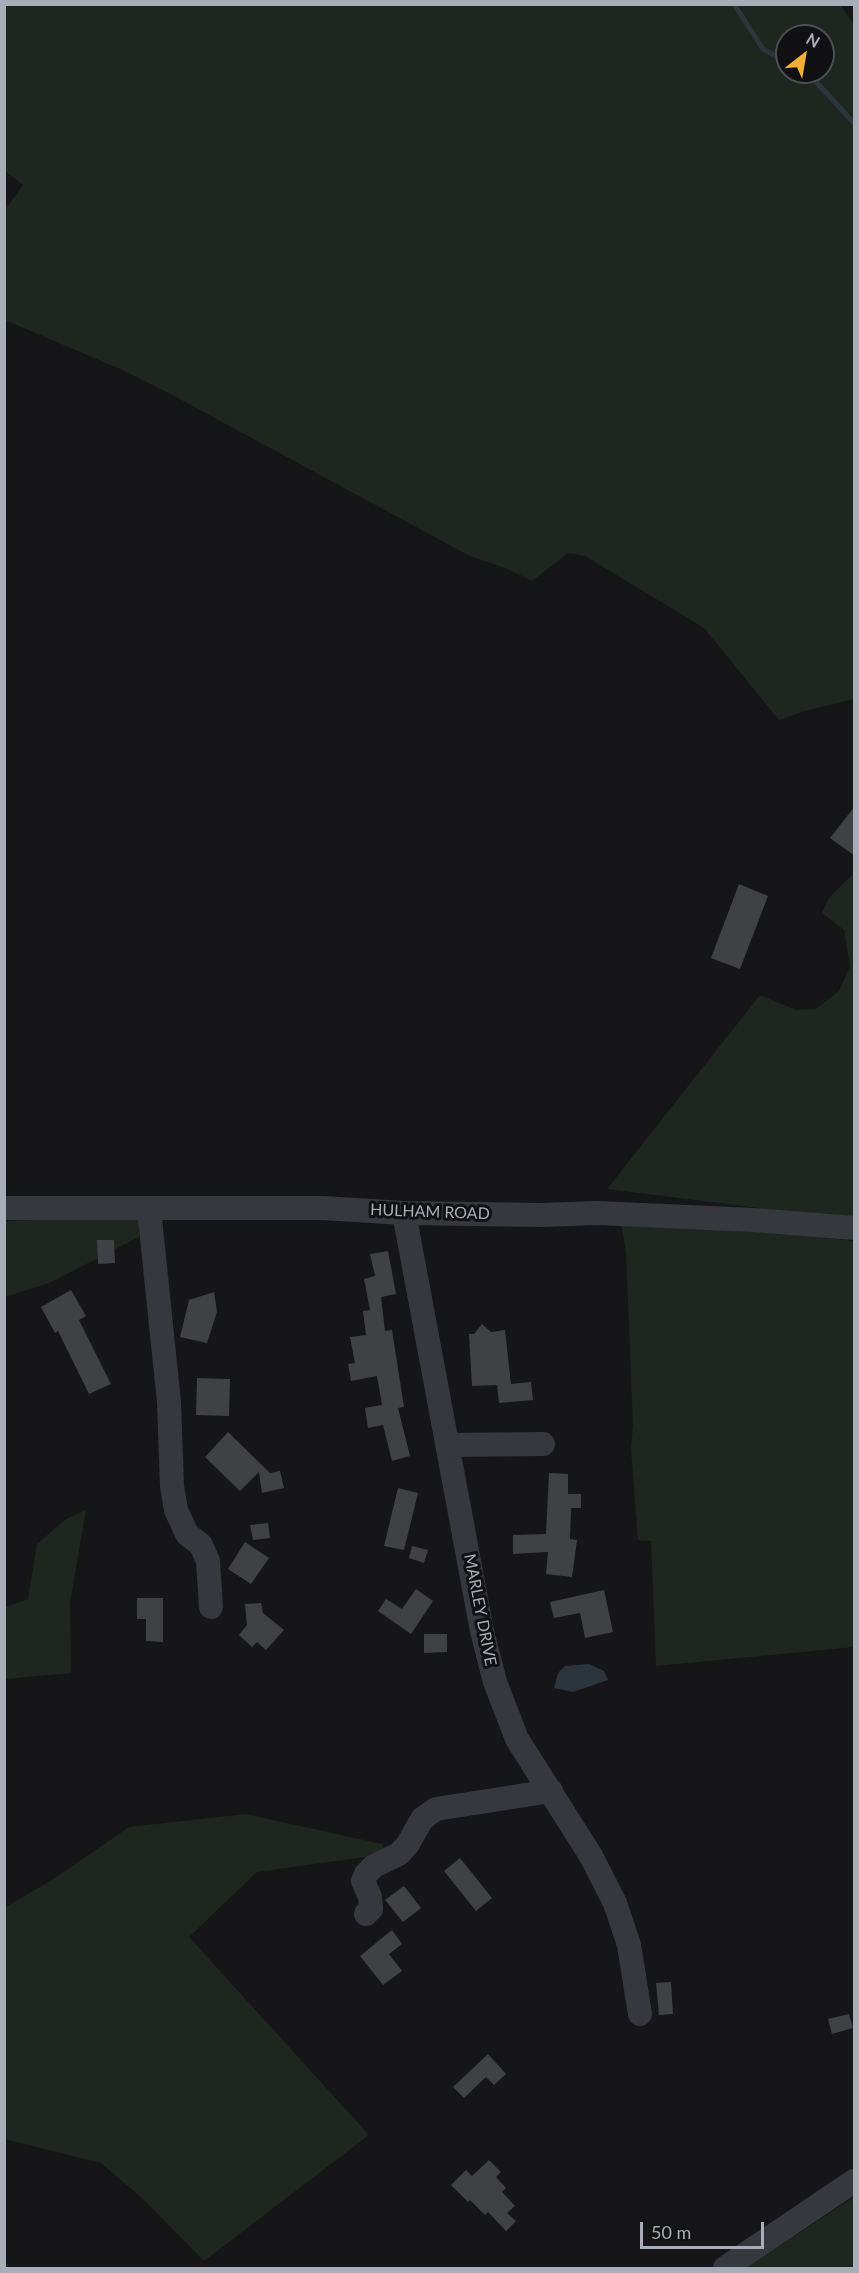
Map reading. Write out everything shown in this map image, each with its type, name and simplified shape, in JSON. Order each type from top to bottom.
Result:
[{"type":"street","name":"HULHAM ROAD","points":[[4,1208],[322,1208],[404,1213],[543,1215],[597,1213],[753,1220],[855,1228]]},
{"type":"street","points":[[149,1209],[168,1402],[172,1486],[176,1510],[187,1534],[201,1545],[208,1561],[211,1607]]},
{"type":"street","name":"MARLEY DRIVE","points":[[404,1213],[482,1631],[495,1682],[517,1738],[591,1856],[615,1903],[628,1945],[640,2014]]},
{"type":"street","points":[[448,1445],[543,1444]]},
{"type":"street","points":[[366,1914],[371,1909],[370,1897],[363,1881],[366,1874],[374,1866],[399,1854],[408,1844],[422,1819],[436,1809],[551,1791]]},
{"type":"street","points":[[725,2268],[855,2181]]},
{"type":"shaded area","points":[[5,4],[840,5],[854,24],[854,699],[779,720],[704,628],[585,556],[568,553],[532,581],[510,570],[468,555],[163,390],[5,320],[5,210],[23,185],[5,171]]},
{"type":"shaded area","points":[[852,875],[854,876],[854,1220],[607,1189],[760,995],[796,1010],[816,1009],[839,991],[850,966],[844,930],[822,913],[829,898]]},
{"type":"shaded area","points":[[144,1216],[139,1237],[49,1283],[5,1297],[4,1221]]},
{"type":"shaded area","points":[[621,1221],[739,1227],[854,1241],[854,1647],[656,1666],[651,1541],[638,1540],[631,1449],[633,1425],[626,1253]]},
{"type":"shaded area","points":[[86,1510],[70,1603],[71,1673],[5,1679],[5,1607],[28,1599],[37,1544],[66,1519]]},
{"type":"shaded area","points":[[589,1664],[604,1671],[608,1680],[573,1692],[554,1688],[558,1673],[565,1666]]},
{"type":"shaded area","points":[[246,1814],[382,1844],[386,1854],[257,1872],[189,1937],[369,2135],[204,2261],[144,2200],[101,2163],[5,2139],[4,1908],[52,1880],[129,1827]]},
{"type":"shaded area","points":[[854,2197],[854,2268],[746,2268]]},
{"type":"building","points":[[855,806],[855,856],[830,838]]},
{"type":"building","points":[[739,884],[768,896],[740,969],[711,958]]},
{"type":"building","points":[[97,1240],[114,1240],[115,1263],[98,1264]]},
{"type":"building","points":[[388,1251],[396,1294],[381,1297],[385,1331],[392,1330],[404,1407],[398,1408],[410,1456],[392,1461],[383,1425],[368,1428],[365,1408],[382,1405],[377,1376],[351,1381],[348,1364],[355,1363],[350,1337],[366,1335],[363,1311],[370,1310],[364,1279],[375,1276],[370,1254]]},
{"type":"building","points":[[71,1290],[86,1316],[79,1320],[111,1384],[89,1394],[58,1331],[55,1333],[41,1307]]},
{"type":"building","points":[[214,1292],[217,1312],[207,1343],[180,1337],[189,1300]]},
{"type":"building","points":[[482,1324],[491,1332],[505,1330],[511,1384],[531,1382],[533,1400],[499,1403],[497,1385],[472,1386],[469,1334],[474,1334]]},
{"type":"building","points":[[197,1378],[230,1379],[229,1416],[196,1415]]},
{"type":"building","points":[[228,1432],[270,1473],[280,1471],[284,1488],[262,1493],[259,1472],[240,1491],[205,1457]]},
{"type":"building","points":[[549,1473],[568,1474],[568,1494],[581,1494],[581,1508],[571,1508],[570,1539],[577,1540],[572,1577],[546,1574],[548,1552],[513,1554],[513,1535],[546,1534]]},
{"type":"building","points":[[398,1488],[418,1493],[404,1550],[384,1546]]},
{"type":"building","points":[[268,1523],[270,1538],[253,1540],[250,1525]]},
{"type":"building","points":[[245,1542],[269,1558],[251,1584],[228,1569]]},
{"type":"building","points":[[412,1546],[428,1550],[424,1563],[409,1558]]},
{"type":"building","points":[[416,1589],[433,1601],[411,1634],[378,1611],[386,1599],[402,1609]]},
{"type":"building","points":[[604,1590],[613,1632],[585,1638],[580,1613],[554,1618],[550,1602]]},
{"type":"building","points":[[137,1598],[163,1598],[163,1642],[146,1641],[146,1619],[137,1619]]},
{"type":"building","points":[[261,1603],[263,1613],[284,1630],[266,1650],[257,1642],[252,1647],[239,1635],[247,1625],[245,1604]]},
{"type":"building","points":[[424,1634],[447,1634],[447,1652],[424,1653]]},
{"type":"building","points":[[460,1858],[492,1898],[476,1911],[444,1871]]},
{"type":"building","points":[[404,1886],[421,1908],[403,1922],[385,1900]]},
{"type":"building","points":[[392,1930],[402,1944],[389,1954],[402,1971],[383,1985],[360,1956]]},
{"type":"building","points":[[671,1982],[673,2014],[659,2015],[656,1983]]},
{"type":"building","points":[[849,2014],[853,2028],[832,2034],[828,2019]]},
{"type":"building","points":[[488,2054],[506,2074],[494,2085],[486,2077],[464,2098],[453,2087]]},
{"type":"building","points":[[489,2160],[501,2172],[496,2177],[506,2188],[502,2192],[515,2206],[507,2213],[516,2221],[506,2231],[488,2212],[485,2215],[451,2185],[466,2170],[472,2176]]},
{"type":"waterway","points":[[734,4],[763,49],[775,56]]},
{"type":"waterway","points":[[818,84],[854,123]]}]
